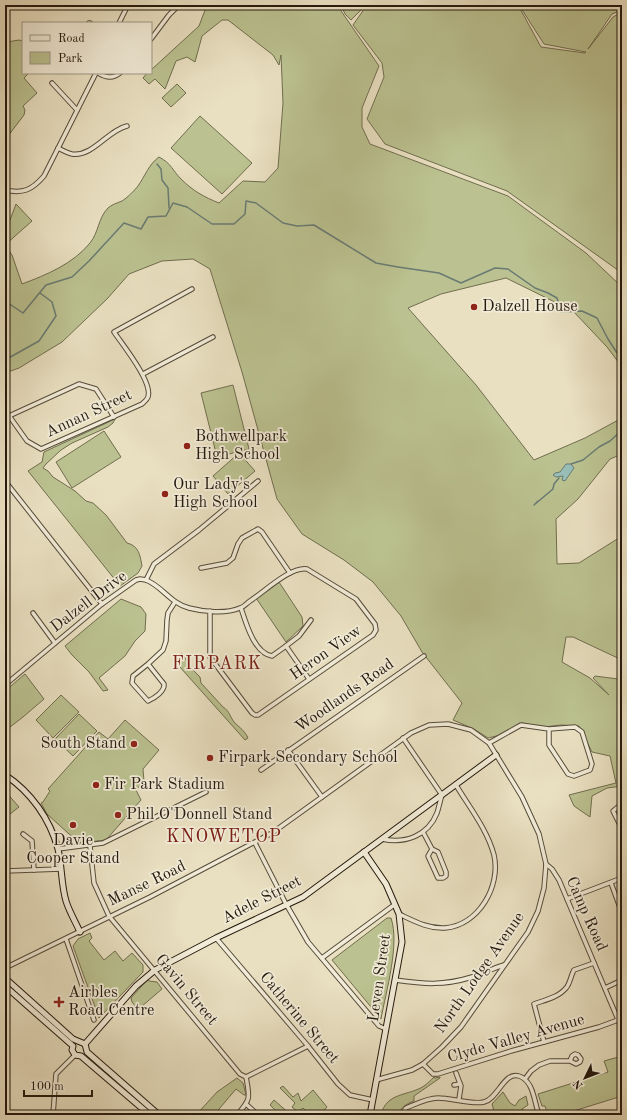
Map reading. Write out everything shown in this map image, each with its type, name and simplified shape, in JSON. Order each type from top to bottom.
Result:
[{"type":"street","points":[[120,22],[128,5]]},
{"type":"street","points":[[152,38],[169,15],[180,5]]},
{"type":"street","points":[[5,190],[17,192],[24,191],[36,184],[44,176],[96,74]]},
{"type":"street","points":[[100,74],[109,77],[119,74]]},
{"type":"street","points":[[52,83],[77,110]]},
{"type":"street","points":[[58,148],[72,154],[80,154],[95,146],[116,130],[127,126]]},
{"type":"street","name":"Annan Street","points":[[5,410],[28,441],[41,450],[142,404],[148,394],[143,374],[114,332],[192,289]]},
{"type":"street","points":[[143,374],[213,337]]},
{"type":"street","points":[[9,416],[79,384],[96,389],[114,417]]},
{"type":"street","points":[[5,481],[102,604]]},
{"type":"street","name":"Dalzell Drive","points":[[5,685],[102,604],[136,580],[146,580],[154,564],[199,530],[258,481]]},
{"type":"street","points":[[201,568],[227,563],[233,558],[242,538],[258,529],[262,532],[290,572]]},
{"type":"street","name":"Heron View","points":[[146,580],[155,585],[175,602],[189,608],[210,612],[241,608],[290,572],[300,568],[307,569],[356,599],[376,627],[376,633],[255,715],[210,657],[210,612]]},
{"type":"street","points":[[148,664],[164,684],[163,690],[148,701],[132,683],[133,676],[163,650],[166,641],[168,613],[175,602]]},
{"type":"street","points":[[241,608],[248,630],[257,645],[266,655],[272,656],[299,636],[311,620]]},
{"type":"street","points":[[33,614],[55,643]]},
{"type":"street","points":[[286,646],[309,679]]},
{"type":"street","name":"Woodlands Road","points":[[261,770],[424,656]]},
{"type":"street","name":"Manse Road","points":[[5,968],[80,932],[255,843],[272,833],[411,733],[429,725],[448,724],[471,730],[489,743],[496,755]]},
{"type":"street","points":[[489,743],[521,725],[549,728],[575,727],[582,732],[592,764],[590,770],[574,776],[568,774],[549,745],[549,728]]},
{"type":"street","points":[[382,839],[389,841],[412,839],[426,831],[436,814],[442,795],[404,738]]},
{"type":"street","points":[[288,750],[322,797]]},
{"type":"street","name":"Adele Street","points":[[84,1044],[136,986],[155,970],[216,938],[303,897],[496,755]]},
{"type":"street","name":"North Lodge Avenue","points":[[376,1080],[412,1070],[423,1064],[442,1047],[461,1027],[528,932],[538,911],[544,888],[546,864],[539,834],[522,797],[496,755]]},
{"type":"street","points":[[5,775],[25,792],[40,810],[51,829],[58,849],[66,900],[80,932]]},
{"type":"street","points":[[399,914],[418,924],[446,928],[466,921],[478,911],[492,888],[495,876],[495,862],[489,840],[456,785]]},
{"type":"street","points":[[58,849],[90,846],[109,841],[206,792]]},
{"type":"street","points":[[622,808],[619,806],[613,811],[622,829]]},
{"type":"street","points":[[423,832],[432,849],[438,852],[446,872],[446,876],[443,878],[438,878],[428,856],[432,849]]},
{"type":"street","points":[[23,834],[32,840],[34,870]]},
{"type":"street","points":[[255,843],[286,904],[308,942],[379,1026],[386,1029]]},
{"type":"street","name":"Gavin Street","points":[[90,846],[94,883],[109,916],[240,1074],[246,1077]]},
{"type":"street","name":"Leven Street","points":[[364,852],[386,884],[399,914],[402,942],[370,1115]]},
{"type":"street","name":"Camp Road","points":[[546,864],[552,869],[559,880],[622,1029]]},
{"type":"street","points":[[5,871],[61,869]]},
{"type":"street","points":[[567,899],[622,878]]},
{"type":"street","points":[[611,883],[622,913]]},
{"type":"street","points":[[322,958],[394,905]]},
{"type":"street","name":"Catherine Street","points":[[216,938],[308,1046],[338,1084],[350,1095],[373,1100]]},
{"type":"street","points":[[66,939],[94,1020]]},
{"type":"street","points":[[544,1042],[534,1004],[560,994],[568,987],[570,977],[574,970],[594,963]]},
{"type":"street","points":[[394,980],[424,984],[443,984],[474,977],[492,968],[504,965]]},
{"type":"street","points":[[5,978],[73,1040],[84,1044],[86,1051],[159,1115]]},
{"type":"street","points":[[605,988],[622,980]]},
{"type":"street","points":[[5,986],[73,1046]]},
{"type":"street","name":"Clyde Valley Avenue","points":[[423,1064],[433,1074],[438,1074],[618,1020]]},
{"type":"street","points":[[75,1055],[72,1050],[73,1046],[77,1042]]},
{"type":"street","points":[[237,1115],[250,1097],[246,1077],[308,1046]]},
{"type":"street","points":[[82,1056],[86,1051]]},
{"type":"street","points":[[75,1055],[82,1056],[150,1115]]},
{"type":"street","points":[[53,1115],[56,1074],[75,1055]]},
{"type":"street","points":[[526,1079],[531,1071],[539,1065],[550,1061],[570,1061]]},
{"type":"street","points":[[456,1073],[461,1090],[459,1100]]},
{"type":"street","points":[[401,1115],[406,1108],[437,1098],[477,1103],[487,1101],[495,1095],[510,1076],[516,1075],[526,1079],[530,1085],[539,1115]]},
{"type":"street","points":[[454,1085],[460,1084]]},
{"type":"street","points":[[246,1104],[258,1115]]},
{"type":"green space","points":[[207,5],[337,5],[379,66],[362,108],[362,127],[370,144],[508,196],[586,253],[622,287],[622,367],[607,347],[573,311],[506,278],[441,294],[408,308],[476,385],[534,460],[585,438],[622,418],[622,454],[610,459],[578,499],[556,519],[557,564],[579,563],[622,536],[622,660],[622,786],[607,788],[592,796],[590,817],[574,806],[569,795],[616,783],[610,756],[592,752],[579,726],[561,725],[535,728],[523,723],[518,724],[509,733],[488,738],[474,729],[453,720],[462,703],[422,652],[401,616],[373,582],[344,560],[302,534],[277,499],[242,372],[210,269],[193,259],[162,261],[129,274],[107,299],[62,342],[19,368],[5,373],[5,354],[8,346],[5,330],[5,245],[12,255],[22,284],[59,268],[76,257],[90,243],[100,221],[109,207],[122,201],[138,186],[150,167],[159,157],[169,165],[190,187],[219,203],[243,181],[265,182],[278,168],[283,103],[281,55],[279,65],[273,55],[228,20],[222,20],[202,36],[195,62],[187,57],[176,61],[165,89],[155,79],[149,84],[143,78],[146,74],[152,74],[152,69],[199,26]],"holes":[[[566,637],[573,637],[622,660],[618,679],[595,676],[593,678],[609,695],[590,678],[562,662]]]},
{"type":"green space","points":[[341,5],[366,5],[351,20],[345,14]]},
{"type":"green space","points":[[367,5],[518,5],[541,47],[585,53],[586,52],[544,44],[519,5],[622,5],[622,10],[612,14],[588,49],[613,17],[622,12],[622,273],[507,191],[385,144],[367,119],[384,77],[382,63],[353,25]]},
{"type":"green space","points":[[22,41],[22,74],[28,74],[24,78],[37,93],[23,106],[25,110],[24,115],[5,140],[5,45],[7,45],[7,42]]},
{"type":"green space","points":[[177,84],[186,93],[171,107],[162,98]]},
{"type":"green space","points":[[200,116],[252,163],[222,194],[171,148]]},
{"type":"green space","points":[[16,204],[32,221],[5,245],[5,228],[10,220]]},
{"type":"green space","points":[[233,385],[249,449],[217,457],[201,393]]},
{"type":"green space","points":[[115,419],[108,427],[72,443],[61,450],[43,468],[53,477],[75,491],[86,501],[93,503],[106,515],[127,543],[134,546],[140,555],[142,566],[138,573],[120,586],[28,471],[42,462],[44,452]]},
{"type":"green space","points":[[104,431],[121,457],[72,488],[56,462]]},
{"type":"green space","points":[[239,453],[255,471],[228,494],[213,476]]},
{"type":"green space","points":[[279,582],[302,617],[303,626],[286,642],[256,598]]},
{"type":"green space","points":[[121,599],[141,607],[146,614],[145,631],[135,641],[125,656],[99,678],[108,690],[103,691],[89,672],[65,646]]},
{"type":"green space","points":[[182,653],[191,668],[200,677],[201,683],[227,710],[233,721],[244,731],[248,738],[245,740],[179,666],[175,658]]},
{"type":"green space","points":[[25,674],[44,699],[5,731],[5,691]]},
{"type":"green space","points":[[61,695],[79,712],[53,738],[36,720]]},
{"type":"green space","points":[[79,714],[97,731],[73,756],[55,739]]},
{"type":"green space","name":"Fir Park Stadium","points":[[125,720],[159,750],[143,769],[144,781],[136,790],[141,800],[106,840],[79,843],[47,814],[41,803],[50,791],[48,789],[99,732],[108,739]]},
{"type":"green space","points":[[5,791],[19,807],[5,818]]},
{"type":"green space","points":[[387,918],[391,918],[394,941],[391,968],[381,1019],[332,960]]},
{"type":"green space","points":[[90,933],[92,938],[89,941],[104,960],[115,951],[123,961],[132,953],[143,965],[143,972],[99,1018],[73,946],[78,939]]},
{"type":"green space","points":[[148,979],[149,981],[157,982],[162,989],[141,1007],[139,1005],[136,1007],[131,998]]},
{"type":"green space","points":[[622,1056],[622,1096],[561,1115],[548,1115],[545,1106],[542,1106],[538,1094],[608,1072],[604,1061]]},
{"type":"green space","points":[[434,1077],[440,1078],[414,1096],[414,1101],[404,1106],[397,1115],[381,1115],[388,1102],[393,1098],[424,1086]]},
{"type":"green space","points":[[237,1078],[243,1083],[246,1095],[236,1089],[214,1115],[196,1115],[217,1092]]},
{"type":"green space","points":[[283,1086],[293,1097],[298,1093],[301,1101],[313,1090],[327,1107],[320,1115],[307,1115],[308,1113],[303,1108],[298,1112],[292,1107],[295,1103],[280,1088]]},
{"type":"green space","points":[[503,1092],[510,1103],[515,1106],[519,1100],[526,1096],[528,1105],[522,1109],[525,1115],[495,1115],[492,1104]]},
{"type":"green space","points":[[274,1100],[291,1115],[280,1115],[270,1105]]},
{"type":"water","points":[[566,464],[571,464],[574,468],[565,481],[562,480],[563,476],[556,477],[553,475],[560,472]]},
{"type":"waterway","points":[[157,164],[161,169],[162,180],[168,188],[169,208]]},
{"type":"waterway","points":[[5,301],[23,313],[46,285],[72,277],[124,223],[141,229],[148,217],[166,216],[173,203],[187,207],[212,224],[234,224],[245,214],[246,201],[256,203],[283,223],[297,226],[314,225],[376,263],[439,273],[461,283],[495,268],[508,269],[535,288],[557,298],[561,312],[582,311],[597,318],[608,339],[622,359]]},
{"type":"waterway","points":[[5,360],[39,341],[56,316],[52,302],[40,293]]},
{"type":"waterway","points":[[571,464],[583,460],[599,447],[610,441],[622,430]]},
{"type":"waterway","points":[[538,501],[534,505],[553,489],[554,484],[559,478]]},
{"type":"place","name":"Dalzell House","points":[[474,307]]},
{"type":"place","name":"Bothwellpark High School","points":[[187,446]]},
{"type":"place","name":"Our Lady's High School","points":[[165,494]]},
{"type":"place","name":"South Stand","points":[[134,744]]},
{"type":"place","name":"Firpark Secondary School","points":[[210,758]]},
{"type":"place","name":"Fir Park Stadium","points":[[96,785]]},
{"type":"place","name":"Phil O'Donnell Stand","points":[[118,815]]},
{"type":"place","name":"Davie Cooper Stand","points":[[73,825]]},
{"type":"place","name":"Airbles Road Centre","points":[[59,1002]]},
{"type":"district","name":"FIRPARK","points":[[217,664]]},
{"type":"district","name":"KNOWETOP","points":[[224,837]]}]
